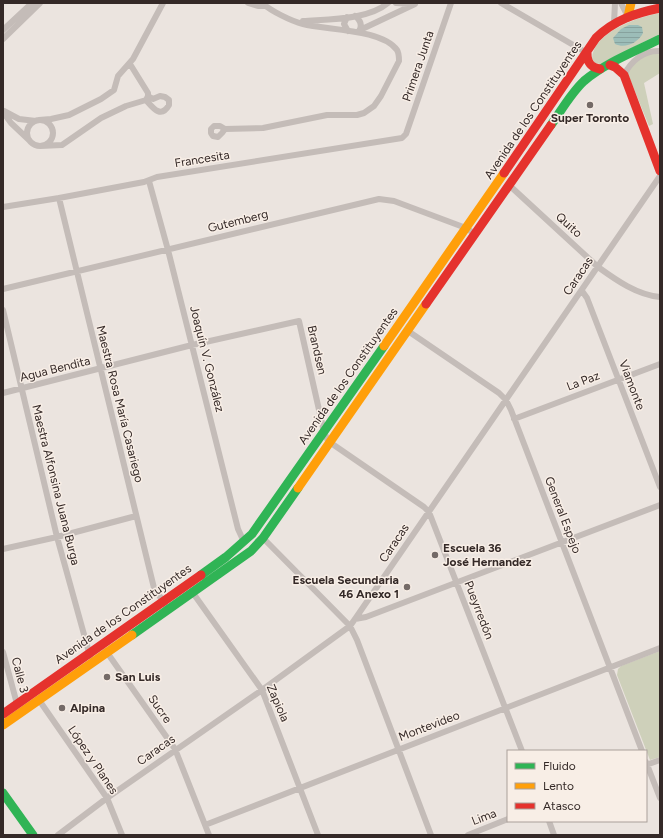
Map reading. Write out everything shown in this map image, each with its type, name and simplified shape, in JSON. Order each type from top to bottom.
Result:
[{"type":"main road","points":[[628,17],[631,3]]},
{"type":"main road","name":"Avenida de los Constituyentes","points":[[3,725],[39,700],[91,658],[102,645],[226,557],[252,534],[466,228],[596,38],[603,31],[628,17],[660,8]]},
{"type":"main road","name":"Avenida de los Constituyentes","points":[[3,714],[91,658],[108,653],[251,551],[263,538],[330,443],[574,92],[584,81],[600,69],[660,40]]},
{"type":"main road","points":[[587,53],[587,60],[589,64],[592,67],[600,69]]},
{"type":"main road","points":[[624,75],[628,61],[633,53]]},
{"type":"main road","points":[[610,65],[616,67],[624,75],[660,171]]},
{"type":"main road","points":[[3,793],[33,835]]},
{"type":"street","points":[[3,30],[32,3]]},
{"type":"street","points":[[3,39],[40,3]]},
{"type":"street","points":[[3,111],[19,119],[51,120],[69,115],[108,95],[116,87],[118,76],[130,64],[163,3]]},
{"type":"street","points":[[225,129],[263,128],[327,116],[357,115],[369,111],[381,96],[398,65],[399,55],[397,50],[382,39],[359,31],[348,31],[304,24],[264,4],[258,6],[248,3]]},
{"type":"street","points":[[298,22],[355,16],[380,9],[388,3]]},
{"type":"street","points":[[396,3],[417,3]]},
{"type":"street","points":[[359,31],[417,3]]},
{"type":"street","name":"Primera Junta","points":[[405,136],[451,3]]},
{"type":"street","points":[[501,3],[587,53]]},
{"type":"street","points":[[614,24],[615,3]]},
{"type":"street","points":[[621,3],[628,17]]},
{"type":"street","points":[[355,16],[360,21],[361,27],[359,31]]},
{"type":"street","points":[[347,17],[344,24],[348,31]]},
{"type":"street","points":[[651,44],[660,50]]},
{"type":"street","points":[[624,75],[631,63],[638,58],[653,50],[660,50]]},
{"type":"street","points":[[3,111],[11,123],[36,145],[62,145],[102,118],[126,106],[147,98],[146,90],[130,64]]},
{"type":"street","points":[[30,140],[27,133],[32,123],[38,120],[47,122],[52,128],[52,137],[48,143],[40,146]]},
{"type":"street","name":"Francesita","points":[[3,207],[59,198],[149,180],[157,177],[402,138],[405,136]]},
{"type":"street","name":"Caracas","points":[[58,835],[107,798],[262,690],[350,626],[660,176]]},
{"type":"street","name":"Joaquín V. González","points":[[149,180],[238,529],[244,542]]},
{"type":"street","name":"Quito","points":[[508,185],[598,267],[627,286],[640,292],[660,297]]},
{"type":"street","name":"Maestra Rosa María Casariego","points":[[59,198],[154,588],[162,602],[169,610]]},
{"type":"street","name":"Gutemberg","points":[[3,289],[379,199],[394,201],[466,228],[475,234]]},
{"type":"street","name":"Viamonte","points":[[582,291],[587,298],[660,488]]},
{"type":"street","name":"Maestra Alfonsina Juana Burga","points":[[3,310],[57,537],[91,658]]},
{"type":"street","name":"Brandsen","points":[[299,321],[324,432]]},
{"type":"street","name":"Agua Bendita","points":[[3,393],[192,345],[299,321]]},
{"type":"street","name":"General Espejo","points":[[408,331],[499,393],[506,400],[642,750]]},
{"type":"street","name":"La Paz","points":[[514,419],[660,364]]},
{"type":"street","points":[[324,432],[330,443],[424,507],[429,512]]},
{"type":"street","points":[[356,619],[660,506]]},
{"type":"street","name":"Pueyrredón","points":[[429,512],[522,750]]},
{"type":"street","points":[[3,549],[57,537],[136,516]]},
{"type":"street","points":[[263,538],[350,626],[357,640],[430,835]]},
{"type":"street","name":"Zapiola","points":[[193,593],[262,690],[318,835]]},
{"type":"street","name":"Sucre","points":[[102,645],[175,750],[209,835]]},
{"type":"street","name":"Montevideo","points":[[205,825],[660,648]]},
{"type":"street","name":"Calle 3","points":[[3,652],[17,704]]},
{"type":"street","name":"López y Planes","points":[[39,700],[107,798],[122,835]]},
{"type":"street","points":[[647,764],[660,760]]},
{"type":"street","points":[[647,766],[660,798]]},
{"type":"street","name":"Lima","points":[[468,835],[507,819]]},
{"type":"street","points":[[549,822],[554,835]]},
{"type":"green space","points":[[660,13],[660,34],[600,64],[595,63],[592,59],[594,49],[600,41],[618,27],[640,18]]},
{"type":"green space","points":[[657,53],[660,55],[660,73],[644,83],[653,124],[649,126],[628,74],[628,69],[645,55]]},
{"type":"green space","points":[[660,651],[660,757],[650,760],[617,675],[618,669],[621,666]]},
{"type":"water","points":[[629,25],[638,25],[642,27],[643,33],[641,37],[631,44],[623,46],[615,44],[613,38],[621,29]]},
{"type":"traffic: fast","points":[[551,125],[570,97],[584,81],[611,63],[660,39]]},
{"type":"traffic: fast","points":[[201,575],[226,557],[252,534],[384,346]]},
{"type":"traffic: fast","points":[[132,635],[251,551],[263,538],[298,488]]},
{"type":"traffic: fast","points":[[3,793],[33,835]]},
{"type":"traffic: slow","points":[[628,17],[631,3]]},
{"type":"traffic: slow","points":[[384,346],[504,173]]},
{"type":"traffic: slow","points":[[298,488],[426,304]]},
{"type":"traffic: slow","points":[[3,725],[132,635]]},
{"type":"traffic: jam","points":[[504,173],[596,38],[610,26],[626,18],[642,12],[660,8]]},
{"type":"traffic: jam","points":[[587,53],[590,64],[600,69]]},
{"type":"traffic: jam","points":[[610,65],[615,67],[624,75],[660,171]]},
{"type":"traffic: jam","points":[[426,304],[551,125]]},
{"type":"traffic: jam","points":[[3,714],[201,575]]},
{"type":"place","name":"Super Toronto","points":[[590,105]]},
{"type":"place","name":"Escuela 36 José Hernandez","points":[[435,555]]},
{"type":"place","name":"Escuela Secundaria 46 Anexo 1","points":[[407,587]]},
{"type":"place","name":"San Luis","points":[[107,677]]},
{"type":"place","name":"Alpina","points":[[62,708]]}]
